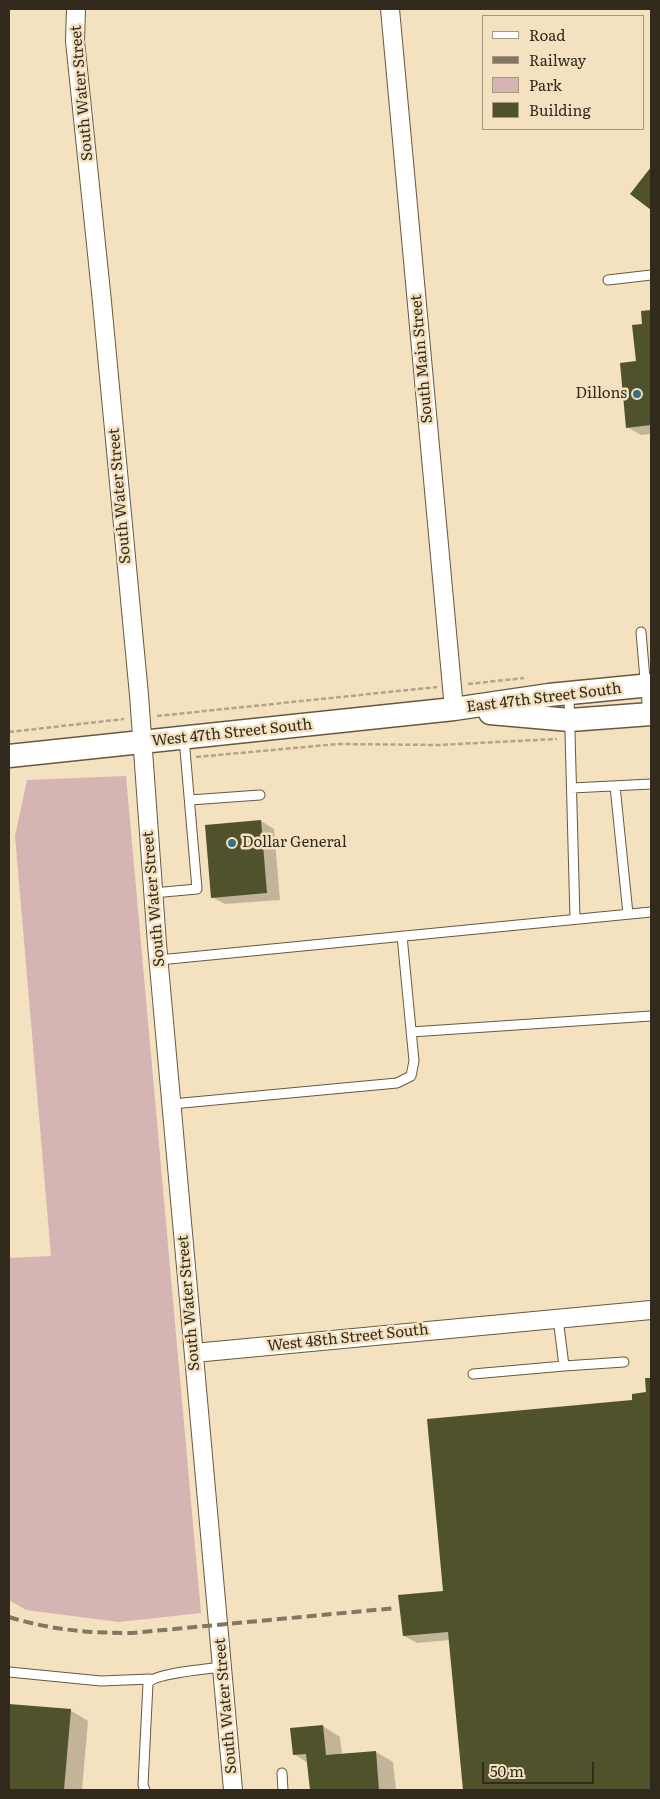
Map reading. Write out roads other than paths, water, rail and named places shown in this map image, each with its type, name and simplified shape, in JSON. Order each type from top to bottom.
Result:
[{"type":"street","name":"South Water Street","points":[[76,9],[75,41],[100,284],[140,718],[153,893],[233,1790]]},
{"type":"street","name":"South Main Street","points":[[390,9],[454,709]]},
{"type":"street","name":"East 47th Street South","points":[[454,709],[569,693],[648,685]]},
{"type":"street","name":"East 47th Street South","points":[[454,709],[570,729],[649,714]]},
{"type":"street","name":"West 47th Street South","points":[[9,756],[141,743],[185,748],[454,709]]},
{"type":"street","name":"West 48th Street South","points":[[194,1353],[651,1310]]},
{"type":"lane","points":[[608,280],[651,275]]},
{"type":"lane","points":[[641,632],[648,685],[649,714]]},
{"type":"lane","points":[[569,693],[575,919]]},
{"type":"lane","points":[[153,893],[197,889],[185,748]]},
{"type":"lane","points":[[572,788],[651,784]]},
{"type":"lane","points":[[615,786],[628,914]]},
{"type":"lane","points":[[190,800],[260,795]]},
{"type":"lane","points":[[159,960],[651,912]]},
{"type":"lane","points":[[172,1104],[397,1083],[411,1076],[414,1061],[402,936]]},
{"type":"lane","points":[[411,1032],[651,1016]]},
{"type":"lane","points":[[558,1318],[564,1366]]},
{"type":"lane","points":[[473,1374],[624,1362]]},
{"type":"lane","points":[[9,1672],[101,1681],[150,1679],[222,1667]]},
{"type":"lane","points":[[144,1790],[148,1682],[150,1679]]},
{"type":"lane","points":[[282,1773],[283,1790]]},
{"type":"railway","points":[[9,1617],[70,1630],[132,1633],[396,1608]]},
{"type":"place","name":"Dillons","points":[[637,394]]},
{"type":"place","name":"Dollar General","points":[[232,843]]}]
